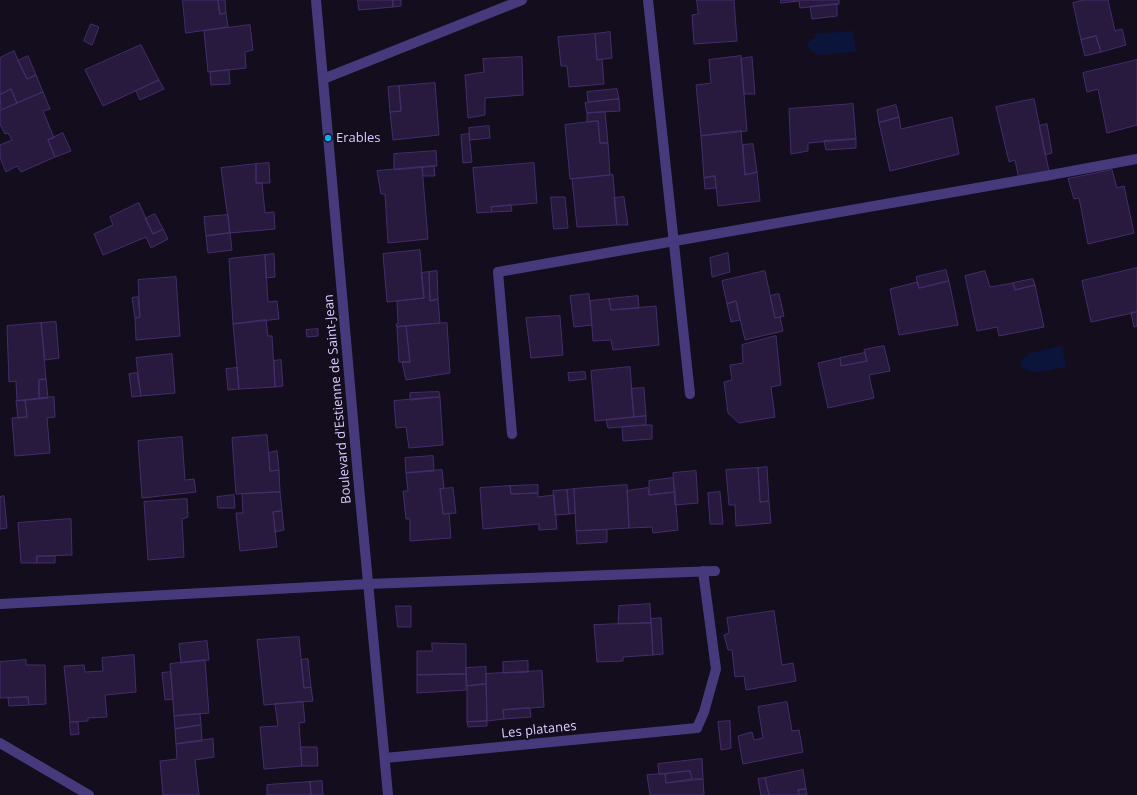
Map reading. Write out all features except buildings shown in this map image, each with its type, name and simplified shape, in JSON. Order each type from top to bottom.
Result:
[{"type":"street","name":"Boulevard d'Estienne de Saint-Jean","points":[[316,0],[388,795]]},
{"type":"street","points":[[323,79],[522,0]]},
{"type":"street","points":[[648,0],[690,394]]},
{"type":"street","points":[[512,434],[498,272],[1137,159]]},
{"type":"street","name":"Les platanes","points":[[385,758],[697,728],[704,712],[716,669],[703,571]]},
{"type":"street","points":[[0,604],[368,584],[715,571]]},
{"type":"street","points":[[0,743],[89,795]]},
{"type":"water","points":[[853,31],[856,52],[816,55],[815,52],[811,51],[807,45],[811,39],[815,39],[815,34]]},
{"type":"water","points":[[1062,346],[1066,367],[1049,371],[1031,372],[1021,367],[1021,361],[1029,353]]},
{"type":"place","name":"Erables","points":[[328,138]]}]
